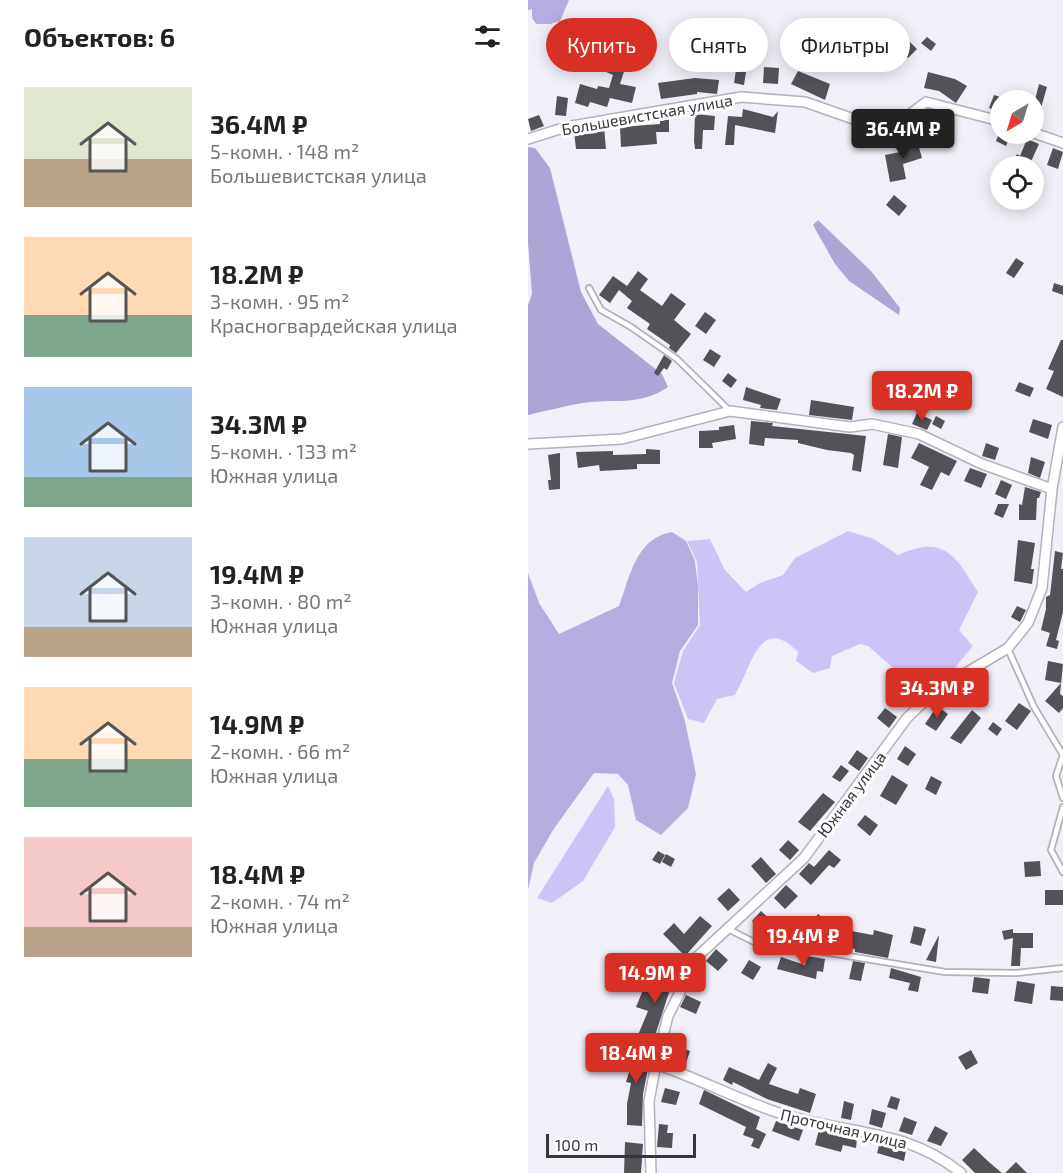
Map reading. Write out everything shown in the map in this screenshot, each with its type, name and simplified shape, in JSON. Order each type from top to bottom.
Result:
[{"type":"street","name":"Большевистская улица","points":[[528,139],[566,127],[741,97],[805,102],[888,131],[926,102],[990,118]]},
{"type":"street","points":[[1044,136],[1063,143]]},
{"type":"street","points":[[528,444],[622,439],[730,411],[850,427],[872,424],[920,434],[982,464],[1052,489]]},
{"type":"street","name":"Южная улица","points":[[651,1173],[650,1101],[656,1064],[668,1016],[698,956],[804,858],[907,718],[934,692],[1008,648],[1028,623],[1042,588],[1052,489],[1063,427]]},
{"type":"street","name":"Проточная улица","points":[[656,1064],[775,1112],[919,1145],[941,1157],[961,1173]]},
{"type":"lane","points":[[590,288],[601,310],[631,327],[677,359],[730,411]]},
{"type":"lane","points":[[1008,648],[1034,707],[1063,755],[1056,776],[1063,798]]},
{"type":"lane","points":[[1063,807],[1051,850],[1063,872]]},
{"type":"lane","points":[[729,929],[760,945],[790,951],[818,951],[945,972],[1016,973],[1063,968]]},
{"type":"shaded area","points":[[528,0],[569,0],[561,18],[546,18],[546,24],[536,24],[532,18],[532,9],[528,10]]},
{"type":"shaded area","points":[[528,147],[535,148],[550,168],[581,292],[598,324],[662,374],[668,387],[636,400],[583,403],[528,415],[528,305],[532,294],[528,243]]},
{"type":"shaded area","points":[[818,220],[871,271],[900,308],[899,315],[849,281],[835,264],[813,225]]},
{"type":"shaded area","points":[[848,531],[874,539],[898,555],[927,547],[937,548],[955,558],[978,592],[959,630],[973,646],[953,670],[912,684],[868,646],[860,644],[832,656],[830,668],[813,673],[796,661],[798,652],[785,642],[774,638],[765,641],[758,648],[735,695],[717,699],[704,723],[688,719],[674,683],[683,651],[700,625],[697,562],[687,541],[710,539],[725,570],[746,592],[760,583],[783,575],[795,558]]},
{"type":"shaded area","points":[[672,532],[686,541],[695,561],[698,587],[698,625],[680,651],[672,683],[685,721],[696,774],[688,808],[661,835],[636,820],[628,785],[618,774],[594,773],[553,830],[534,863],[528,890],[528,573],[539,603],[559,634],[619,606],[631,571],[642,550],[660,536]]},
{"type":"shaded area","points":[[608,786],[614,799],[615,827],[583,881],[552,903],[537,898]]},
{"type":"building","points":[[927,37],[936,44],[931,51],[921,43]]},
{"type":"building","points":[[910,42],[917,49],[910,56]]},
{"type":"building","points":[[768,67],[779,68],[778,84],[763,83],[764,72],[768,72]]},
{"type":"building","points":[[606,72],[624,72],[620,84],[636,87],[632,103],[610,98],[607,107],[590,102],[588,107],[575,103],[580,84],[597,89],[598,86],[609,88],[613,75]]},
{"type":"building","points":[[736,72],[746,72],[744,85],[734,83]]},
{"type":"building","points":[[797,72],[800,72],[830,84],[825,100],[791,84]]},
{"type":"building","points":[[928,72],[955,79],[967,86],[956,103],[939,91],[924,88]]},
{"type":"building","points":[[695,78],[719,80],[717,94],[697,92],[697,94],[661,99],[658,83]]},
{"type":"building","points":[[1039,84],[1047,87],[1044,97],[1044,90],[1038,90]]},
{"type":"building","points":[[557,96],[568,98],[566,116],[555,115]]},
{"type":"building","points":[[743,109],[773,117],[778,111],[775,133],[735,125],[734,145],[725,145],[728,116],[742,117]]},
{"type":"building","points":[[695,114],[715,116],[714,130],[703,130],[702,149],[695,149]]},
{"type":"building","points":[[539,115],[544,126],[531,131],[528,119]]},
{"type":"building","points":[[660,119],[669,119],[669,132],[656,132],[657,144],[621,147],[620,127],[660,124]]},
{"type":"building","points":[[604,127],[606,149],[576,149],[574,132]]},
{"type":"building","points":[[916,137],[922,158],[903,164],[906,179],[890,182],[885,155],[905,151],[902,141]]},
{"type":"building","points":[[1025,144],[1039,144],[1034,156],[1020,156]]},
{"type":"building","points":[[1053,148],[1063,152],[1058,169],[1047,165]]},
{"type":"building","points":[[894,195],[907,206],[899,216],[886,205]]},
{"type":"building","points":[[1016,258],[1024,263],[1014,278],[1006,273]]},
{"type":"building","points":[[638,271],[648,279],[640,290],[662,306],[671,293],[686,304],[674,320],[691,334],[676,353],[669,348],[670,345],[647,329],[650,324],[627,308],[632,301],[619,290],[610,303],[599,295],[613,276],[627,286]]},
{"type":"building","points":[[1054,283],[1063,286],[1063,295],[1052,291]]},
{"type":"building","points":[[705,312],[716,320],[706,334],[695,326]]},
{"type":"building","points":[[1063,340],[1063,397],[1046,389],[1054,371],[1048,369]]},
{"type":"building","points":[[710,349],[721,356],[714,367],[703,360]]},
{"type":"building","points":[[664,355],[672,361],[667,370],[664,368],[658,376],[654,373]]},
{"type":"building","points":[[728,373],[737,380],[731,388],[722,381]]},
{"type":"building","points":[[1019,382],[1034,388],[1030,397],[1015,391]]},
{"type":"building","points":[[746,387],[781,399],[777,410],[760,408],[761,405],[743,400]]},
{"type":"building","points":[[811,400],[854,407],[852,420],[809,415]]},
{"type":"building","points":[[917,413],[932,420],[927,430],[912,424]]},
{"type":"building","points":[[936,416],[945,421],[941,429],[932,424]]},
{"type":"building","points":[[1033,419],[1052,425],[1048,439],[1029,432]]},
{"type":"building","points":[[751,421],[773,423],[772,426],[866,436],[861,472],[852,470],[854,455],[851,453],[798,443],[798,440],[765,438],[764,446],[749,444]]},
{"type":"building","points":[[734,425],[736,439],[712,443],[713,448],[699,448],[699,431],[719,430],[719,427]]},
{"type":"building","points":[[888,434],[902,437],[898,468],[883,465]]},
{"type":"building","points":[[919,443],[957,461],[949,476],[941,472],[932,490],[920,485],[929,467],[911,458]]},
{"type":"building","points":[[986,443],[999,448],[995,460],[982,456]]},
{"type":"building","points":[[646,449],[660,450],[660,464],[637,464],[637,469],[600,471],[599,465],[578,468],[576,452],[613,451],[613,455],[646,454]]},
{"type":"building","points":[[560,453],[560,489],[549,490],[548,480],[551,480],[548,455]]},
{"type":"building","points":[[1031,457],[1045,462],[1040,478],[1028,473]]},
{"type":"building","points":[[970,468],[987,474],[981,488],[964,481]]},
{"type":"building","points":[[1001,480],[1012,485],[1006,499],[995,494]]},
{"type":"building","points":[[1025,487],[1041,492],[1037,498],[1036,520],[1019,520],[1019,504],[1022,505]]},
{"type":"building","points":[[998,504],[1009,504],[1003,518],[994,514]]},
{"type":"building","points":[[1018,540],[1035,543],[1031,569],[1034,569],[1032,584],[1014,581]]},
{"type":"building","points":[[1055,551],[1063,553],[1061,569],[1063,569],[1063,612],[1056,640],[1059,641],[1057,649],[1046,646],[1050,633],[1041,630],[1046,597],[1050,595]]},
{"type":"building","points":[[1017,606],[1026,610],[1020,622],[1011,617]]},
{"type":"building","points":[[1048,661],[1063,664],[1060,694],[1063,696],[1063,708],[1059,713],[1045,701],[1061,683],[1045,680]]},
{"type":"building","points":[[1019,703],[1031,711],[1017,730],[1005,721]]},
{"type":"building","points":[[937,706],[948,714],[936,731],[925,724]]},
{"type":"building","points":[[885,708],[897,717],[889,728],[877,718]]},
{"type":"building","points":[[972,710],[981,718],[961,744],[950,738]]},
{"type":"building","points":[[993,722],[1002,729],[997,736],[988,729]]},
{"type":"building","points":[[905,746],[916,754],[908,766],[897,759]]},
{"type":"building","points":[[857,750],[868,758],[859,771],[848,763]]},
{"type":"building","points":[[841,765],[849,771],[840,782],[832,777]]},
{"type":"building","points":[[892,775],[908,785],[896,805],[880,796]]},
{"type":"building","points":[[931,776],[942,782],[936,795],[925,789]]},
{"type":"building","points":[[823,793],[835,802],[810,831],[798,822]]},
{"type":"building","points":[[865,815],[878,825],[870,836],[857,825]]},
{"type":"building","points":[[788,840],[799,850],[790,860],[779,850]]},
{"type":"building","points":[[829,850],[841,860],[834,868],[829,865],[811,885],[799,874],[809,863],[814,867]]},
{"type":"building","points":[[658,851],[665,855],[660,864],[652,860]]},
{"type":"building","points":[[666,854],[675,859],[671,867],[662,862]]},
{"type":"building","points":[[761,857],[776,874],[766,883],[751,866]]},
{"type":"building","points":[[1040,861],[1041,876],[1025,877],[1024,862]]},
{"type":"building","points":[[786,885],[798,896],[785,909],[774,898]]},
{"type":"building","points":[[729,888],[740,900],[728,911],[717,899]]},
{"type":"building","points":[[1045,890],[1063,890],[1063,905],[1045,905]]},
{"type":"building","points":[[761,911],[785,933],[776,943],[752,921]]},
{"type":"building","points":[[818,914],[828,922],[818,935],[808,928]]},
{"type":"building","points":[[700,916],[712,926],[685,956],[663,934],[674,923],[684,934]]},
{"type":"building","points":[[914,926],[926,929],[921,946],[910,943]]},
{"type":"building","points":[[1013,929],[1013,933],[1033,933],[1033,948],[1021,948],[1020,966],[1011,966],[1013,938],[1004,940],[1002,931]]},
{"type":"building","points":[[874,930],[893,935],[888,958],[855,952],[855,949],[848,948],[851,931],[873,935]]},
{"type":"building","points":[[939,935],[936,962],[926,960]]},
{"type":"building","points":[[716,949],[728,960],[718,971],[706,961]]},
{"type":"building","points":[[807,956],[825,959],[823,972],[817,971],[816,979],[777,969],[781,957],[805,965]]},
{"type":"building","points":[[749,960],[761,967],[753,980],[741,973]]},
{"type":"building","points":[[853,961],[865,963],[861,981],[849,979]]},
{"type":"building","points":[[660,968],[675,974],[653,1042],[638,1035],[648,1011],[636,1007],[643,990],[651,993]]},
{"type":"building","points":[[891,968],[921,977],[918,992],[908,990],[910,983],[889,978]]},
{"type":"building","points":[[974,977],[990,979],[988,994],[972,992]]},
{"type":"building","points":[[1017,981],[1035,984],[1032,1004],[1014,1001]]},
{"type":"building","points":[[1051,986],[1063,987],[1063,1001],[1050,1000]]},
{"type":"building","points":[[686,995],[701,1002],[696,1014],[680,1007]]},
{"type":"building","points":[[624,1042],[637,1047],[635,1054],[650,1059],[643,1094],[642,1126],[627,1125],[627,1104],[631,1083],[626,1082],[633,1059],[620,1054]]},
{"type":"building","points":[[672,1046],[690,1051],[685,1066],[668,1061]]},
{"type":"building","points":[[971,1050],[978,1063],[966,1070],[958,1057]]},
{"type":"building","points":[[768,1063],[777,1068],[769,1084],[798,1094],[800,1088],[816,1094],[810,1113],[767,1099],[733,1082],[732,1085],[723,1080],[729,1067],[759,1080]]},
{"type":"building","points":[[665,1088],[680,1092],[676,1105],[661,1102]]},
{"type":"building","points":[[704,1090],[760,1117],[756,1129],[766,1134],[759,1149],[751,1146],[754,1139],[743,1135],[746,1127],[699,1104]]},
{"type":"building","points":[[891,1096],[900,1099],[897,1110],[887,1107]]},
{"type":"building","points":[[844,1101],[854,1104],[851,1120],[841,1118]]},
{"type":"building","points":[[872,1109],[886,1113],[882,1128],[869,1124]]},
{"type":"building","points":[[904,1117],[917,1122],[912,1135],[899,1131]]},
{"type":"building","points":[[776,1121],[803,1130],[799,1141],[772,1131]]},
{"type":"building","points":[[659,1124],[668,1125],[667,1133],[673,1133],[672,1148],[657,1147]]},
{"type":"building","points":[[935,1126],[948,1133],[941,1146],[927,1141]]},
{"type":"building","points":[[819,1130],[857,1138],[856,1148],[843,1145],[841,1152],[815,1145]]},
{"type":"building","points":[[625,1142],[643,1144],[641,1173],[624,1173]]},
{"type":"building","points":[[880,1142],[906,1150],[904,1161],[877,1153]]},
{"type":"building","points":[[974,1148],[1002,1173],[975,1173],[962,1160]]},
{"type":"building","points":[[1016,1162],[1027,1173],[1005,1173]]}]
